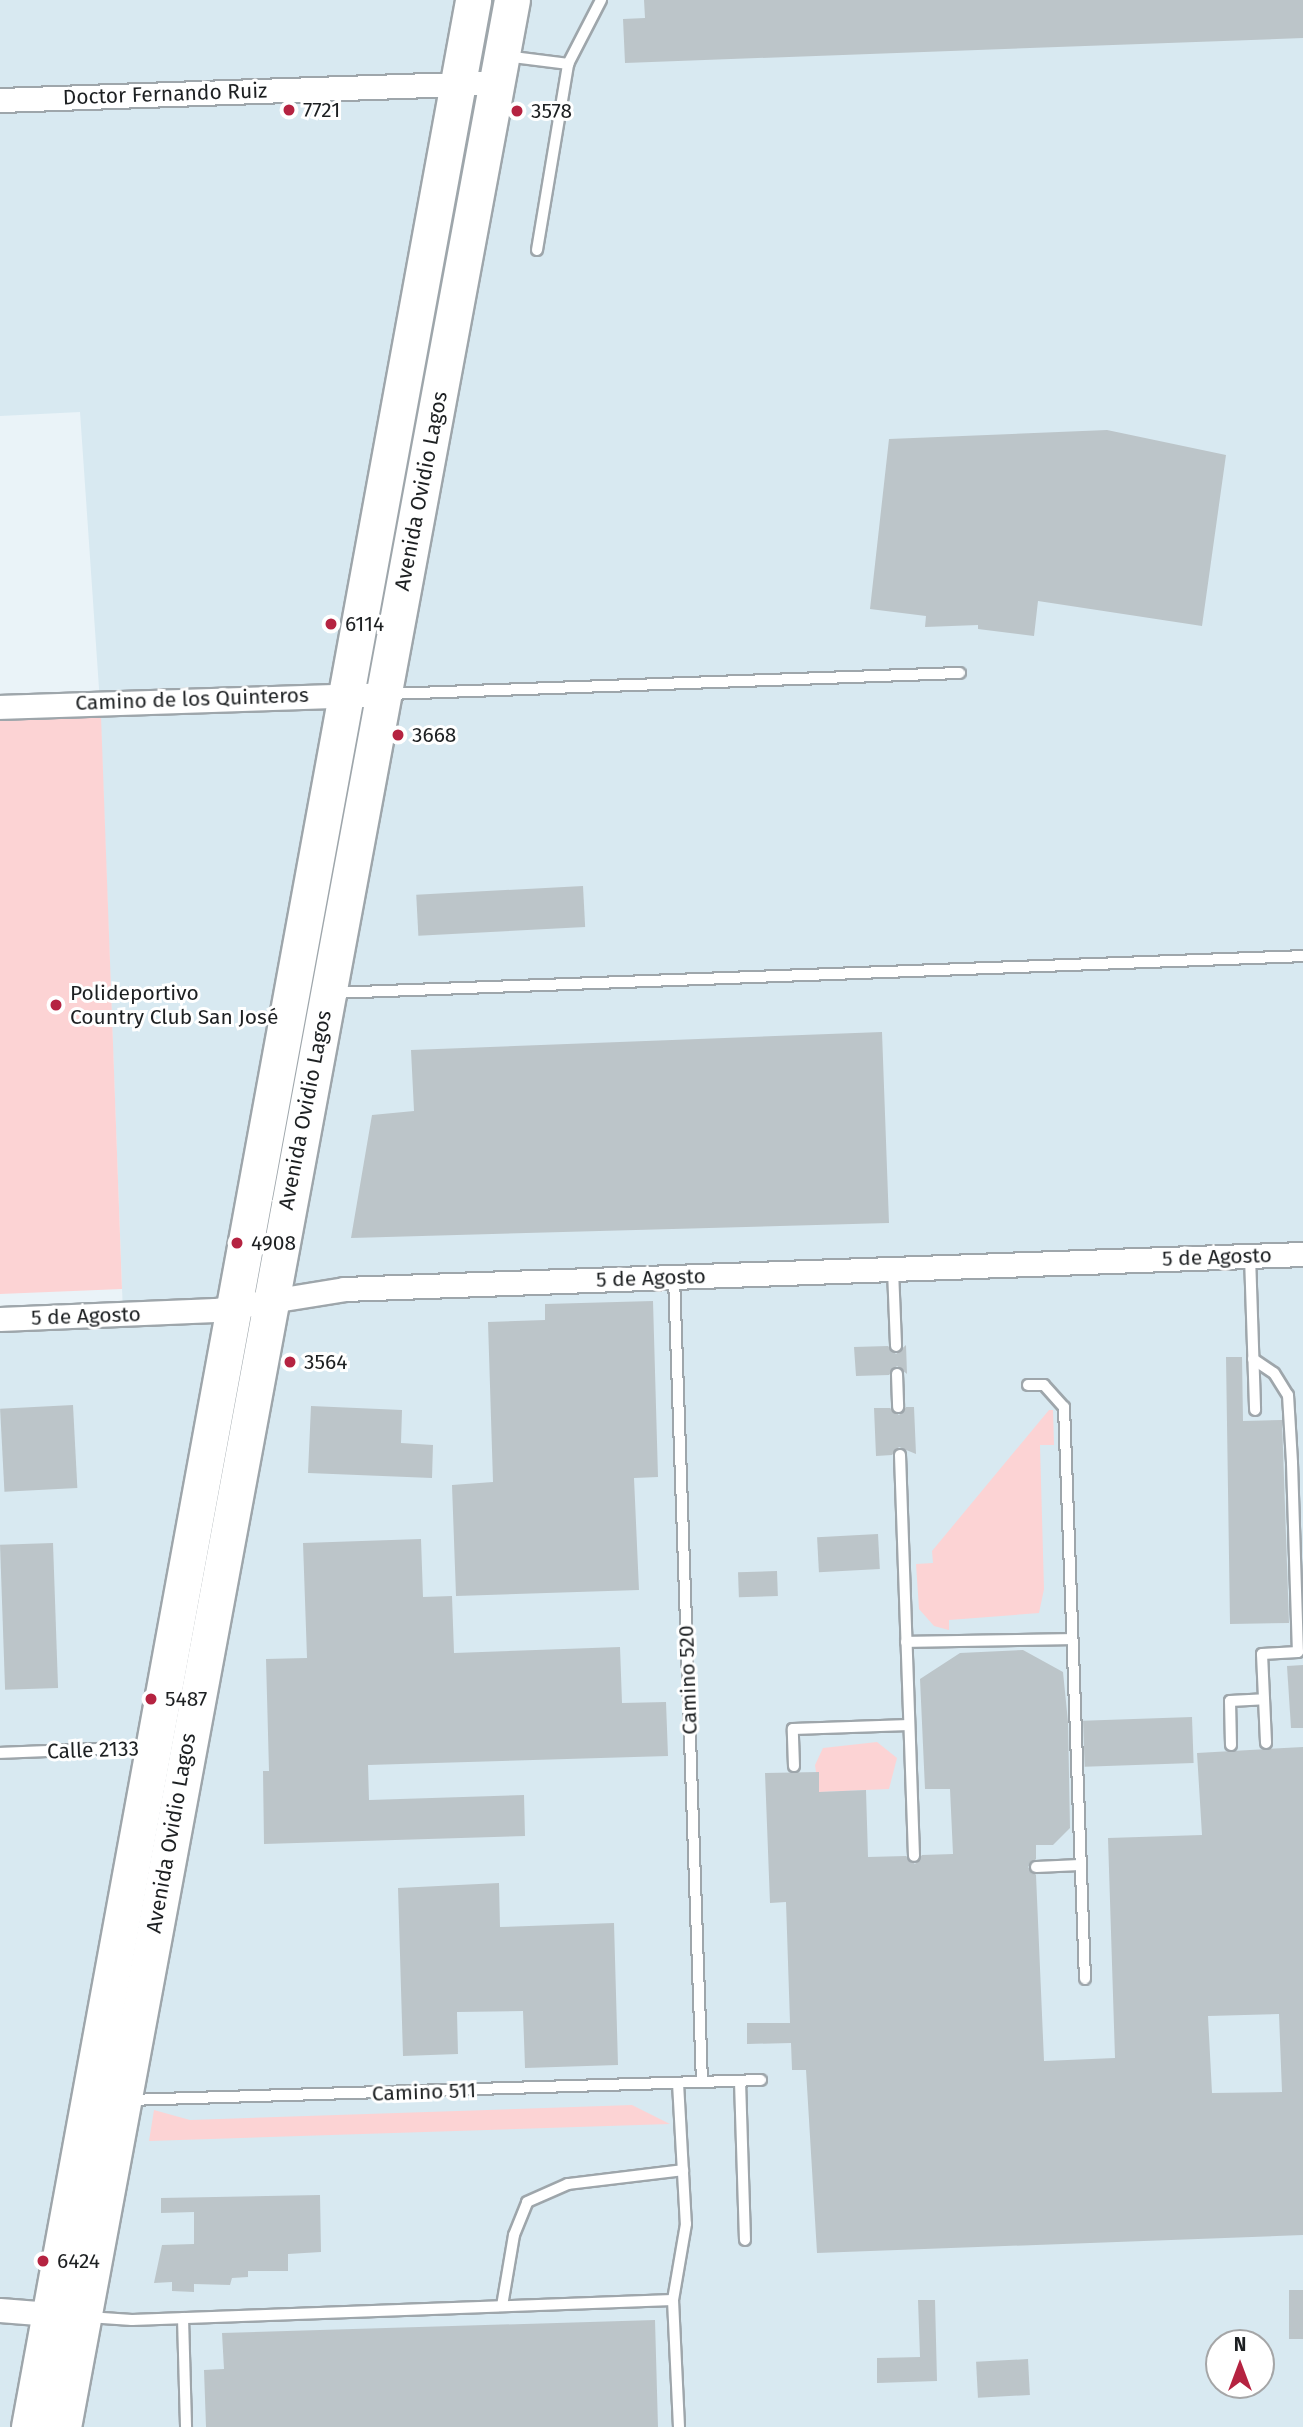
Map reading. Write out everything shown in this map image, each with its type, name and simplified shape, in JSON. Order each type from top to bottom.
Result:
[{"type":"main road","name":"Avenida Ovidio Lagos","points":[[169,1746],[269,1300],[346,693],[473,0]]},
{"type":"main road","name":"Avenida Ovidio Lagos","points":[[63,2427],[67,2315],[169,1746],[234,1308],[383,694],[512,0]]},
{"type":"main road","name":"Avenida Ovidio Lagos","points":[[29,2427],[67,2315]]},
{"type":"street","name":"Doctor Fernando Ruiz","points":[[0,100],[458,84],[500,69]]},
{"type":"street","name":"Camino de los Quinteros","points":[[0,707],[346,693],[383,694]]},
{"type":"street","name":"5 de Agosto","points":[[0,1319],[234,1308],[344,1289],[1303,1254]]},
{"type":"street","points":[[0,2310],[67,2315]]},
{"type":"lane","points":[[537,250],[568,64],[601,0]]},
{"type":"lane","points":[[500,69],[568,64]]},
{"type":"lane","points":[[383,694],[960,673]]},
{"type":"lane","points":[[310,992],[1303,956]]},
{"type":"lane","points":[[1250,1256],[1255,1409]]},
{"type":"lane","points":[[893,1270],[896,1346]]},
{"type":"lane","name":"Camino 520","points":[[674,1277],[702,2082]]},
{"type":"lane","points":[[1253,1359],[1274,1373],[1288,1395],[1292,1464],[1298,1652],[1262,1654],[1266,1743]]},
{"type":"lane","points":[[897,1374],[898,1407]]},
{"type":"lane","points":[[1028,1385],[1044,1385],[1063,1407],[1085,1979]]},
{"type":"lane","points":[[900,1455],[914,1856]]},
{"type":"lane","points":[[906,1642],[1071,1639]]},
{"type":"lane","points":[[1231,1745],[1230,1701],[1264,1699]]},
{"type":"lane","points":[[794,1766],[793,1729],[909,1725]]},
{"type":"lane","name":"Calle 2133","points":[[0,1753],[169,1746]]},
{"type":"lane","points":[[1036,1867],[1080,1865]]},
{"type":"lane","name":"Camino 511","points":[[106,2099],[761,2080]]},
{"type":"lane","points":[[740,2081],[745,2240]]},
{"type":"lane","points":[[678,2083],[686,2224],[673,2300],[679,2427]]},
{"type":"lane","points":[[502,2306],[514,2235],[527,2202],[568,2184],[683,2171]]},
{"type":"lane","points":[[67,2315],[183,2318],[673,2300]]},
{"type":"lane","points":[[183,2318],[186,2427]]},
{"type":"shaded area","points":[[0,0],[1303,0],[1303,2427],[0,2427],[0,1319],[123,1314],[100,703],[80,412],[0,416]]},
{"type":"shaded area","name":"Polideportivo Country Club San José","points":[[101,716],[122,1289],[0,1294],[0,720]]},
{"type":"shaded area","points":[[1049,1410],[1053,1410],[1054,1445],[1040,1445],[1044,1589],[1039,1613],[949,1620],[949,1630],[934,1626],[919,1609],[916,1564],[933,1563],[932,1551]]},
{"type":"shaded area","points":[[877,1742],[897,1758],[889,1789],[819,1792],[815,1765],[823,1748]]},
{"type":"shaded area","points":[[632,2105],[670,2124],[149,2141],[154,2110],[190,2120]]},
{"type":"building","points":[[644,0],[1303,0],[1303,38],[625,63],[623,19],[645,18]]},
{"type":"building","points":[[1107,430],[1226,455],[1202,626],[1038,601],[1034,636],[978,629],[978,625],[925,627],[926,616],[870,609],[889,439]]},
{"type":"building","points":[[583,886],[585,927],[418,936],[416,895]]},
{"type":"building","points":[[882,1032],[889,1223],[351,1238],[372,1115],[414,1111],[411,1050]]},
{"type":"building","points":[[653,1301],[658,1477],[634,1478],[639,1590],[456,1596],[452,1485],[493,1482],[488,1322],[545,1320],[545,1304]]},
{"type":"building","points":[[906,1345],[907,1374],[897,1366],[889,1375],[856,1376],[854,1347],[888,1346],[896,1354]]},
{"type":"building","points":[[1226,1357],[1242,1357],[1243,1421],[1282,1420],[1289,1623],[1230,1624]]},
{"type":"building","points":[[73,1405],[77,1488],[4,1492],[0,1409]]},
{"type":"building","points":[[311,1406],[402,1410],[401,1443],[433,1445],[432,1478],[308,1473]]},
{"type":"building","points":[[906,1407],[914,1407],[916,1454],[899,1447],[892,1455],[876,1456],[874,1408],[890,1408],[899,1415]]},
{"type":"building","points":[[878,1534],[880,1569],[819,1572],[817,1537]]},
{"type":"building","points":[[421,1539],[423,1597],[452,1596],[454,1653],[620,1647],[622,1703],[666,1702],[668,1756],[368,1765],[369,1800],[524,1795],[525,1836],[264,1844],[263,1771],[269,1771],[266,1659],[307,1658],[303,1543]]},
{"type":"building","points":[[53,1543],[58,1688],[5,1690],[0,1545]]},
{"type":"building","points":[[777,1571],[778,1596],[739,1597],[738,1572]]},
{"type":"building","points":[[1023,1650],[1063,1672],[1068,1722],[1070,1828],[1053,1845],[1036,1845],[1036,1859],[1028,1867],[1036,1875],[1044,2061],[1115,2058],[1108,1838],[1202,1835],[1197,1753],[1303,1747],[1303,2235],[817,2253],[806,2070],[792,2070],[791,2043],[747,2044],[747,2023],[790,2023],[786,1902],[770,1903],[765,1773],[819,1772],[819,1792],[866,1790],[868,1857],[906,1856],[915,1864],[922,1855],[953,1854],[950,1789],[925,1789],[920,1679],[960,1653]],"holes":[[[1279,2014],[1282,2092],[1212,2093],[1208,2016]]]},
{"type":"building","points":[[1303,1665],[1303,1728],[1291,1728],[1287,1666]]},
{"type":"building","points":[[1192,1717],[1194,1763],[1085,1767],[1083,1721]]},
{"type":"building","points":[[499,1883],[500,1927],[614,1923],[618,2065],[525,2068],[523,2011],[457,2012],[458,2054],[403,2056],[398,1888]]},
{"type":"building","points":[[320,2195],[321,2252],[288,2254],[288,2271],[248,2271],[248,2277],[232,2278],[230,2285],[194,2284],[194,2292],[172,2291],[172,2282],[154,2283],[162,2245],[194,2244],[194,2212],[161,2213],[161,2198]]},
{"type":"building","points":[[1289,2290],[1303,2290],[1303,2339],[1289,2339]]},
{"type":"building","points":[[918,2300],[935,2300],[937,2381],[877,2383],[877,2358],[920,2357]]},
{"type":"building","points":[[655,2320],[658,2427],[206,2427],[204,2370],[224,2369],[222,2333]]},
{"type":"building","points":[[1028,2359],[1030,2395],[978,2398],[976,2362]]},
{"type":"place","name":"7721","points":[[289,110]]},
{"type":"place","name":"3578","points":[[517,111]]},
{"type":"place","name":"6114","points":[[331,624]]},
{"type":"place","name":"3668","points":[[398,735]]},
{"type":"place","name":"Polideportivo Country Club San José","points":[[56,1005]]},
{"type":"place","name":"4908","points":[[237,1243]]},
{"type":"place","name":"3564","points":[[290,1362]]},
{"type":"place","name":"5487","points":[[151,1699]]},
{"type":"place","name":"6424","points":[[43,2261]]}]
